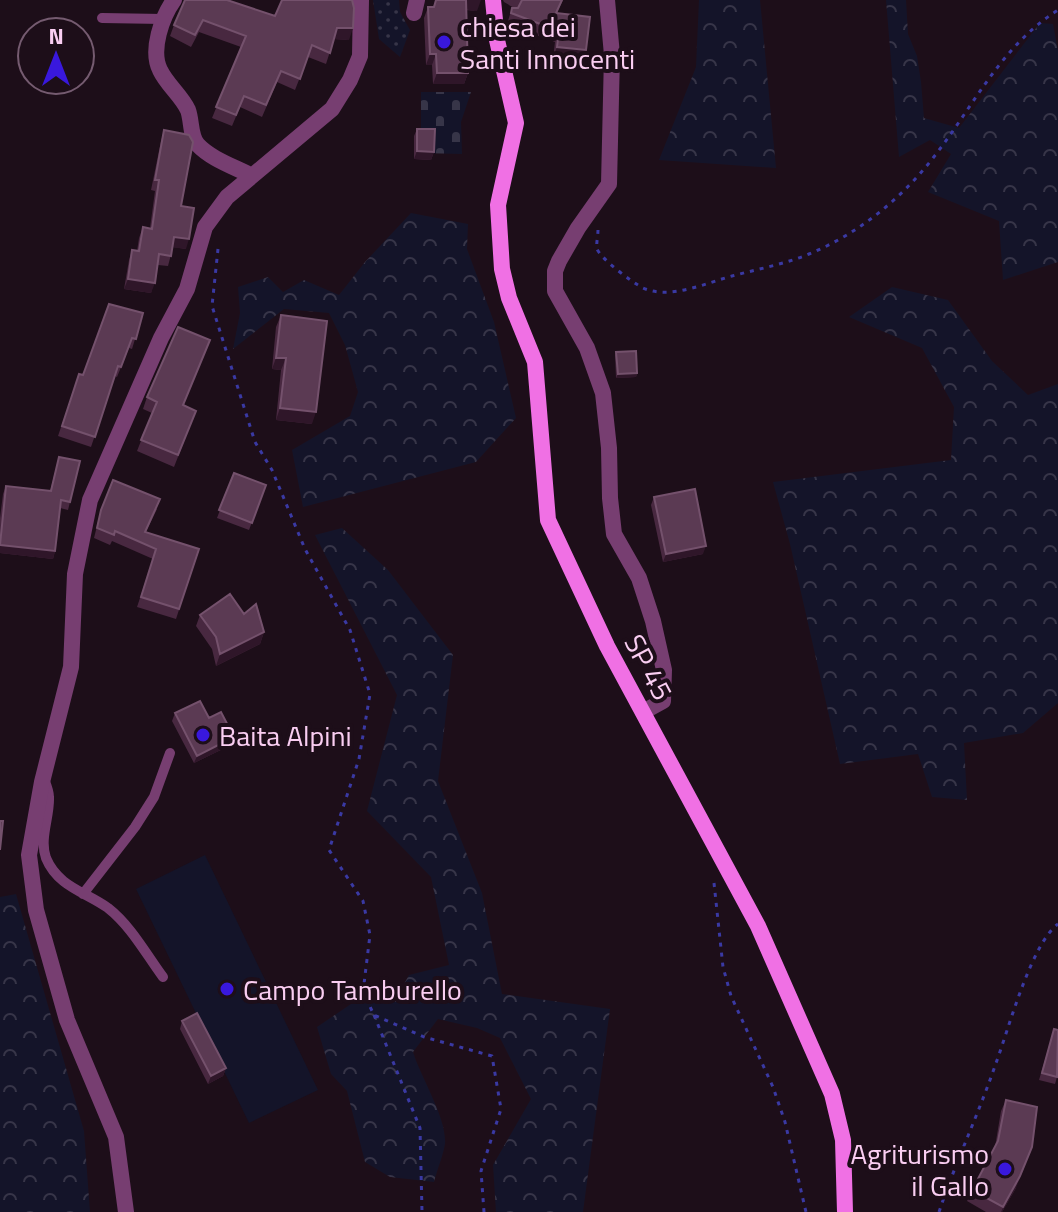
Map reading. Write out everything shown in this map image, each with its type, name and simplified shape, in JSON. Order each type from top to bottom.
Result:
[{"type":"street","points":[[174,0],[163,19],[157,59],[159,69],[184,102],[195,142],[252,176]]},
{"type":"street","points":[[350,0],[360,33]]},
{"type":"street","points":[[126,1212],[116,1137],[67,1020],[36,910],[29,855],[43,777],[71,667],[75,574],[90,500],[161,338],[187,289],[205,227],[227,197],[332,109],[360,56],[361,0]]},
{"type":"street","name":"SP 45","points":[[493,0],[497,40],[516,123],[498,205],[502,269],[509,298],[535,362],[548,520],[607,646],[758,926],[832,1094],[843,1140],[845,1212]]},
{"type":"street","points":[[607,0],[612,55],[609,184],[559,261],[555,271],[555,291],[587,348],[603,393],[614,534],[639,578],[664,670],[663,701],[643,712]]},
{"type":"lane","points":[[102,18],[163,19]]},
{"type":"lane","points":[[83,894],[154,797],[170,753]]},
{"type":"lane","points":[[43,777],[49,795],[44,854],[69,887],[107,908],[123,922],[163,977]]},
{"type":"path","points":[[598,228],[597,248],[605,260],[644,288],[671,292],[809,254],[866,222],[906,190],[935,156],[990,74],[1023,38],[1058,10]]},
{"type":"path","points":[[220,239],[212,306],[255,442],[272,470],[305,549],[350,630],[370,694],[359,759],[329,850],[363,901],[370,935],[363,992],[420,1128],[422,1212]]},
{"type":"path","points":[[713,876],[727,982],[742,1024],[773,1087],[785,1122],[806,1212]]},
{"type":"path","points":[[939,1212],[997,1061],[1015,1003],[1052,928],[1058,924]]},
{"type":"path","points":[[374,1015],[424,1037],[492,1056],[501,1109],[481,1171],[484,1212]]},
{"type":"green space","points":[[373,0],[399,0],[400,12],[410,30],[400,57],[379,39]]},
{"type":"green space","points":[[699,0],[760,0],[776,168],[659,160],[696,67]]},
{"type":"green space","points":[[886,0],[906,0],[908,34],[917,56],[924,118],[959,128],[1040,23],[1053,24],[1058,51],[1058,262],[1003,280],[999,221],[928,192],[951,154],[930,140],[899,157]]},
{"type":"green space","points":[[421,92],[471,92],[461,122],[462,154],[421,153]]},
{"type":"green space","points":[[411,213],[468,224],[467,249],[494,322],[516,418],[476,462],[303,507],[292,450],[350,416],[358,392],[345,345],[329,313],[284,309],[233,349],[240,313],[238,287],[268,277],[283,292],[304,280],[339,295]]},
{"type":"green space","points":[[892,287],[948,300],[992,361],[1028,395],[1058,384],[1058,703],[1023,733],[964,743],[967,800],[932,797],[918,754],[840,764],[773,482],[951,460],[954,407],[922,348],[849,317]]},
{"type":"green space","points":[[342,528],[388,570],[453,655],[438,781],[482,893],[502,994],[610,1009],[583,1212],[496,1212],[493,1165],[531,1099],[500,1038],[477,1028],[438,1019],[413,1052],[445,1134],[434,1182],[390,1177],[365,1162],[347,1091],[331,1074],[317,1027],[351,1004],[394,1002],[409,975],[449,965],[431,877],[367,811],[397,695],[315,535]]},
{"type":"green space","name":"Campo Tamburello","points":[[205,855],[318,1090],[249,1123],[136,889]]},
{"type":"green space","points":[[16,894],[84,1131],[90,1212],[0,1212],[0,897]]},
{"type":"building","points":[[185,0],[227,0],[275,16],[282,0],[352,0],[353,28],[337,28],[330,53],[312,45],[300,79],[281,71],[266,105],[244,96],[236,115],[216,107],[246,36],[203,20],[195,35],[174,25]]},
{"type":"building","name":"chiesa dei Santi Innocenti","points":[[436,0],[466,0],[468,73],[437,73],[436,54],[430,54],[428,7],[434,7]]},
{"type":"building","points":[[522,0],[562,0],[556,13],[590,17],[586,50],[557,47],[559,31],[511,13],[512,8],[518,8]]},
{"type":"building","points":[[417,129],[435,129],[434,152],[417,151]]},
{"type":"building","points":[[164,130],[189,135],[193,142],[181,206],[194,208],[189,239],[174,237],[171,256],[159,254],[155,283],[128,279],[132,250],[139,251],[143,227],[152,229],[159,180],[155,180]]},
{"type":"building","points":[[109,304],[143,313],[136,339],[132,338],[121,367],[118,366],[95,437],[62,426],[79,374],[83,375]]},
{"type":"building","points":[[281,315],[327,321],[316,412],[280,408],[286,358],[276,358]]},
{"type":"building","points":[[178,327],[210,340],[183,405],[196,411],[178,455],[141,440],[157,402],[147,397]]},
{"type":"building","points":[[636,351],[637,373],[618,374],[616,352]]},
{"type":"building","points":[[59,457],[80,461],[70,502],[61,500],[55,551],[0,545],[6,486],[51,491]]},
{"type":"building","points":[[234,473],[266,485],[252,523],[219,510]]},
{"type":"building","points":[[113,480],[160,499],[145,532],[199,549],[179,609],[141,597],[156,549],[115,531],[114,535],[97,528]]},
{"type":"building","points":[[695,489],[706,546],[666,554],[654,497]]},
{"type":"building","points":[[230,594],[244,614],[256,604],[264,632],[220,654],[216,637],[200,615]]},
{"type":"building","name":"Baita Alpini","points":[[200,701],[209,718],[221,712],[234,737],[197,756],[175,713]]},
{"type":"building","points":[[0,821],[3,821],[0,850]]},
{"type":"building","points":[[197,1013],[226,1068],[211,1076],[182,1021]]},
{"type":"building","points":[[1054,1029],[1058,1030],[1057,1077],[1042,1073]]},
{"type":"building","name":"Agriturismo il Gallo","points":[[1006,1100],[1037,1107],[1032,1147],[1003,1207],[972,1190],[998,1141]]},
{"type":"place","name":"chiesa dei Santi Innocenti","points":[[444,42]]},
{"type":"place","name":"Baita Alpini","points":[[203,735]]},
{"type":"place","name":"Campo Tamburello","points":[[227,989]]},
{"type":"place","name":"Agriturismo il Gallo","points":[[1005,1169]]}]
